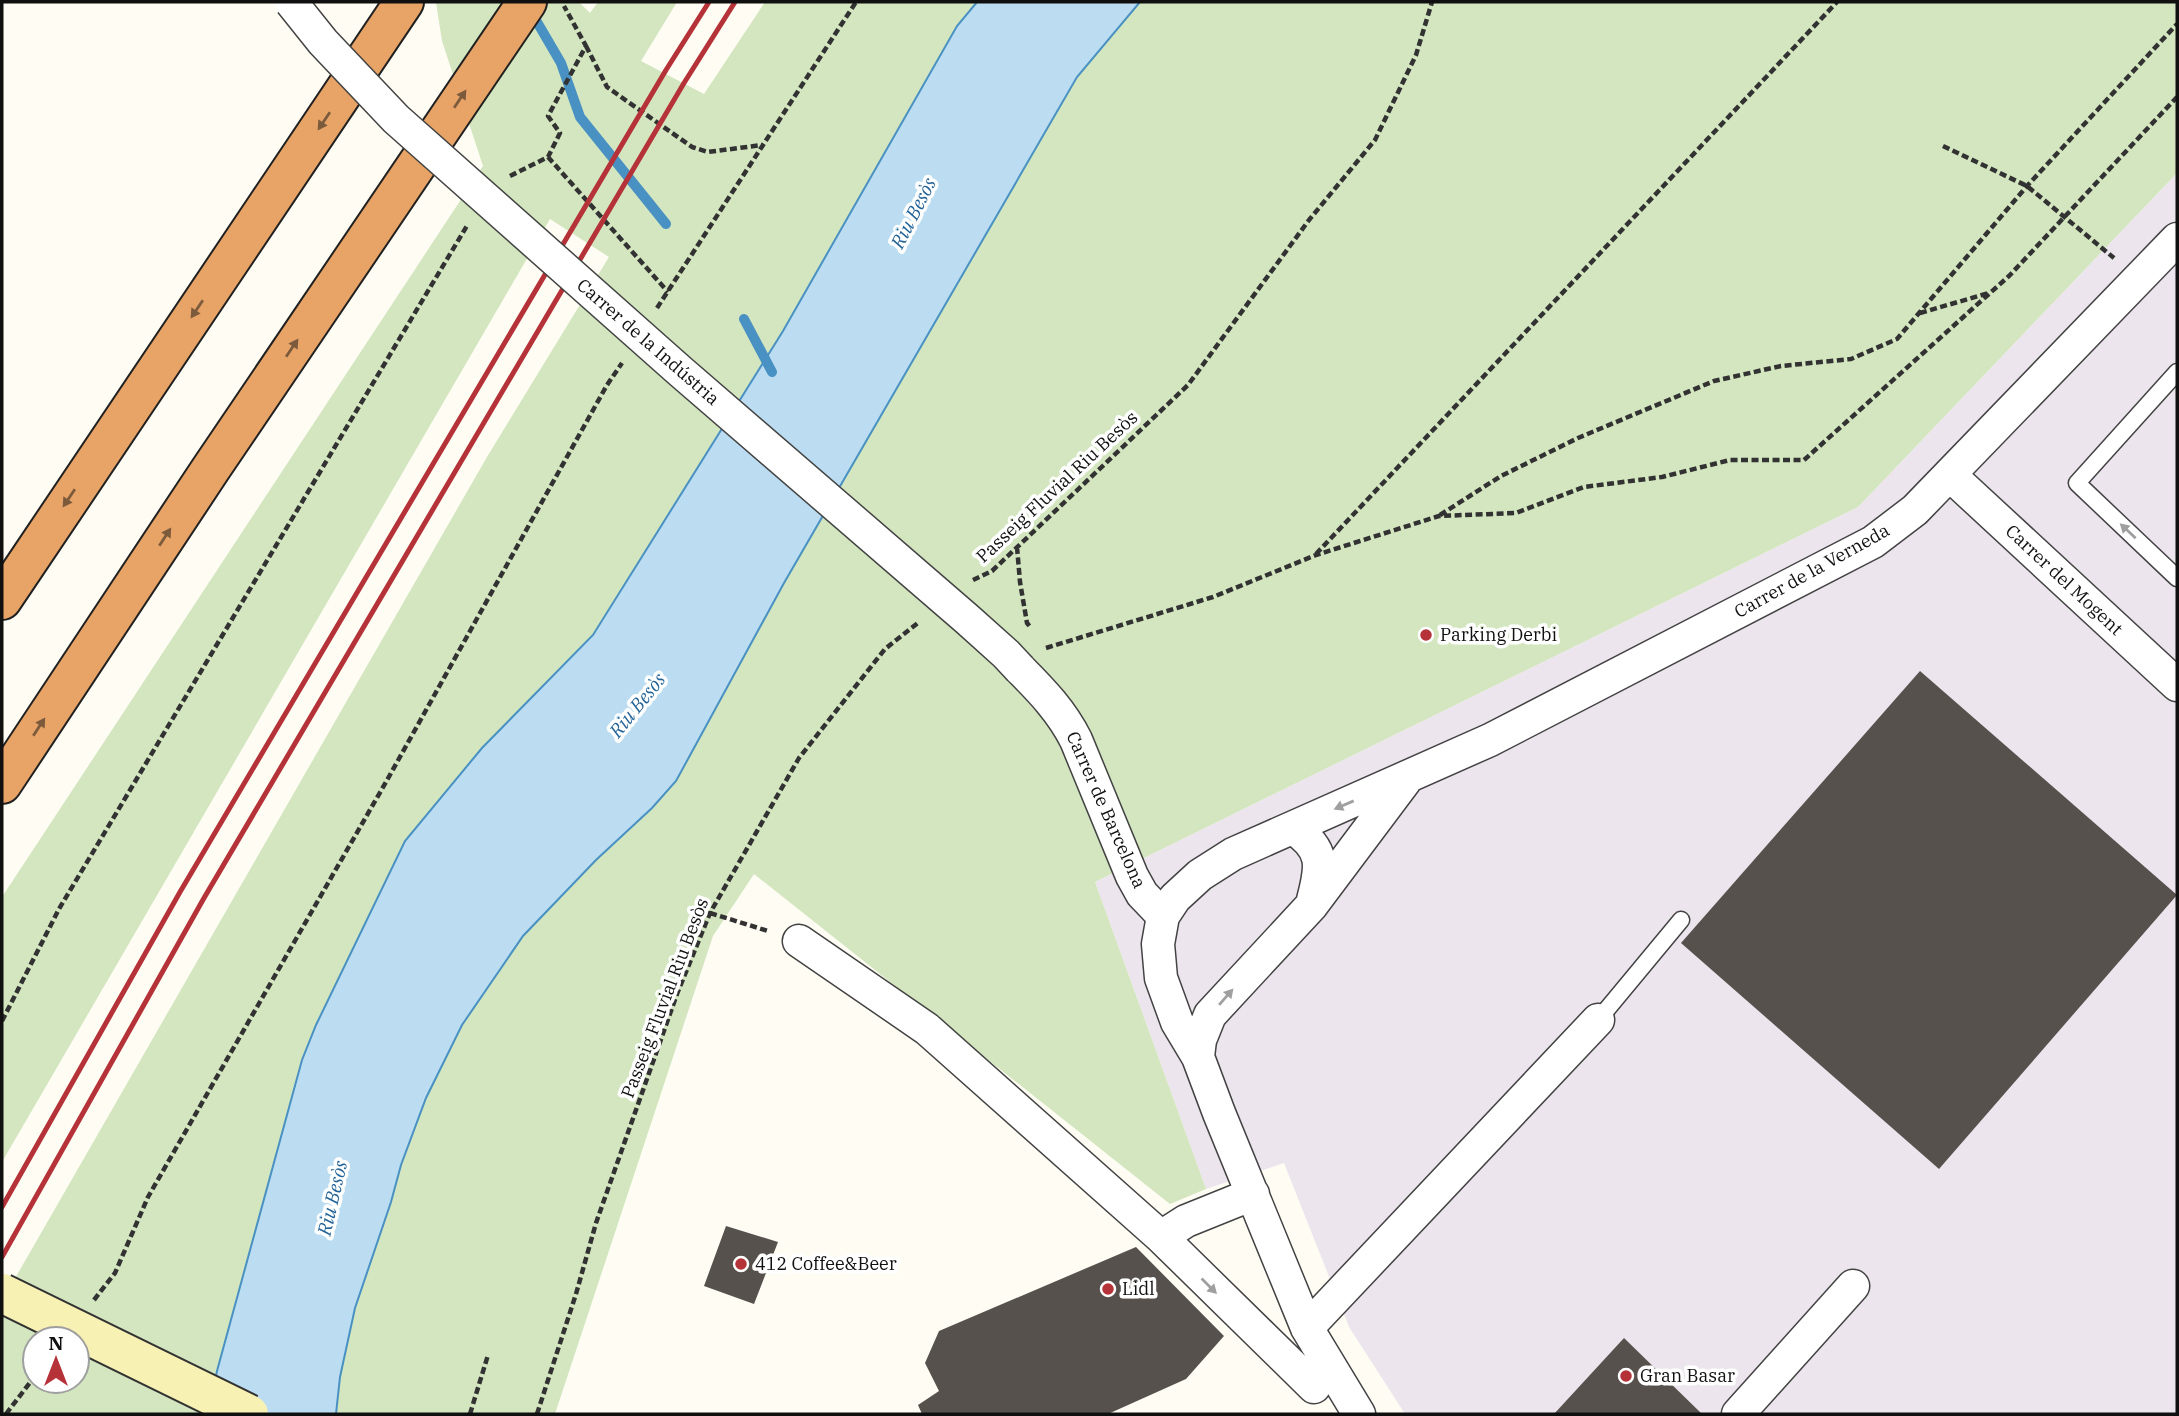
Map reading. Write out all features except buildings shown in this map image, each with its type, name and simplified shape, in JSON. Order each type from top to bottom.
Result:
[{"type":"highway","points":[[2,600],[404,2]]},
{"type":"highway","points":[[2,784],[209,470],[527,2]]},
{"type":"street","name":"Carrer de la Indústria","points":[[290,2],[323,42],[396,119],[680,371],[977,628],[1020,669]]},
{"type":"street","name":"Carrer de la Verneda","points":[[1163,916],[1175,898],[1200,875],[1233,854],[1490,740],[1873,542],[1915,510],[2177,239]]},
{"type":"street","name":"Carrer del Mogent","points":[[1950,475],[2177,685]]},
{"type":"street","name":"Carrer de Barcelona","points":[[1020,669],[1046,695],[1066,721],[1132,876],[1142,894],[1163,916]]},
{"type":"street","name":"Carrer de la Verneda","points":[[1198,1057],[1200,1040],[1210,1015],[1312,905],[1407,778]]},
{"type":"street","points":[[1293,828],[1307,837],[1318,854],[1319,878],[1312,905]]},
{"type":"street","points":[[1163,916],[1158,944],[1161,978],[1177,1022],[1198,1057],[1307,1328],[1359,1414]]},
{"type":"street","points":[[799,942],[927,1029],[1161,1237],[1316,1400]]},
{"type":"street","points":[[1307,1328],[1598,1020]]},
{"type":"street","points":[[1161,1237],[1186,1221],[1253,1194]]},
{"type":"street","points":[[1738,1414],[1853,1286]]},
{"type":"street","points":[[2,1293],[249,1414]]},
{"type":"street","points":[[1307,1328],[1316,1400]]},
{"type":"lane","points":[[2177,372],[2077,483],[2177,578]]},
{"type":"lane","points":[[1598,1020],[1681,920]]},
{"type":"path","points":[[562,2],[607,87],[692,147],[708,152],[763,145]]},
{"type":"path","points":[[653,315],[856,2]]},
{"type":"path","name":"Passeig Fluvial Riu Besòs","points":[[963,587],[992,571],[1188,385],[1309,220],[1375,140],[1416,55],[1432,2]]},
{"type":"path","points":[[1316,555],[1837,2]]},
{"type":"path","points":[[1020,669],[1045,649],[1213,597],[1316,555],[1439,516],[1501,476],[1590,433],[1714,381],[1781,366],[1851,359],[1897,339],[2027,186],[2177,24]]},
{"type":"path","points":[[503,180],[548,157],[560,133],[548,116],[586,46]]},
{"type":"path","points":[[1439,516],[1516,513],[1584,487],[1662,477],[1730,460],[1804,460],[2009,276],[2177,97]]},
{"type":"path","points":[[1943,146],[2027,186],[2139,279]]},
{"type":"path","points":[[548,157],[668,292]]},
{"type":"path","points":[[2,1021],[59,909],[468,223]]},
{"type":"path","points":[[1919,314],[1991,292]]},
{"type":"path","points":[[93,1301],[115,1273],[148,1196],[386,782],[607,385],[623,362]]},
{"type":"path","points":[[1017,546],[1027,623],[1033,631]]},
{"type":"path","name":"Passeig Fluvial Riu Besòs","points":[[537,1414],[596,1223],[677,994],[710,913],[799,758],[884,649],[925,617]]},
{"type":"path","points":[[1039,640],[1045,649]]},
{"type":"path","points":[[710,913],[799,942]]},
{"type":"path","points":[[470,1414],[488,1355]]},
{"type":"path","points":[[6,1414],[21,1394]]},
{"type":"shaded area","points":[[2177,173],[2177,1414],[1405,1414],[1349,1327],[1284,1163],[1206,1189],[1095,882],[1858,507]]},
{"type":"green space","points":[[436,2],[579,2],[590,13],[598,2],[677,2],[641,61],[704,94],[765,2],[977,2],[957,26],[783,331],[593,635],[482,748],[405,841],[316,1025],[302,1060],[217,1371],[208,1414],[2,1414],[2,1301],[487,457],[609,257],[550,219],[2,1162],[2,897],[483,166],[442,41]]},
{"type":"green space","points":[[1140,2],[2177,2],[2177,173],[1858,507],[1095,882],[1206,1189],[1170,1204],[754,874],[713,936],[555,1414],[336,1414],[340,1377],[355,1308],[401,1165],[426,1098],[462,1025],[523,936],[676,781],[784,583],[1077,77]]},
{"type":"water","name":"Riu Besòs","points":[[977,2],[1140,2],[1077,77],[784,583],[676,781],[523,936],[462,1025],[426,1098],[401,1165],[355,1308],[340,1377],[336,1414],[208,1414],[217,1371],[302,1060],[316,1025],[405,841],[482,748],[593,635],[783,331],[957,26]]},
{"type":"waterway","points":[[530,10],[561,63],[580,117],[666,224]]},
{"type":"waterway","points":[[744,319],[772,372]]},
{"type":"railway","points":[[2,1207],[180,892],[666,70],[709,2]]},
{"type":"railway","points":[[2,1257],[204,898],[684,83],[735,2]]},
{"type":"place","name":"Parking Derbi","points":[[1426,635]]},
{"type":"place","name":"412 Coffee&Beer","points":[[741,1264]]},
{"type":"place","name":"Lidl","points":[[1108,1289]]},
{"type":"place","name":"Gran Basar","points":[[1626,1376]]}]
